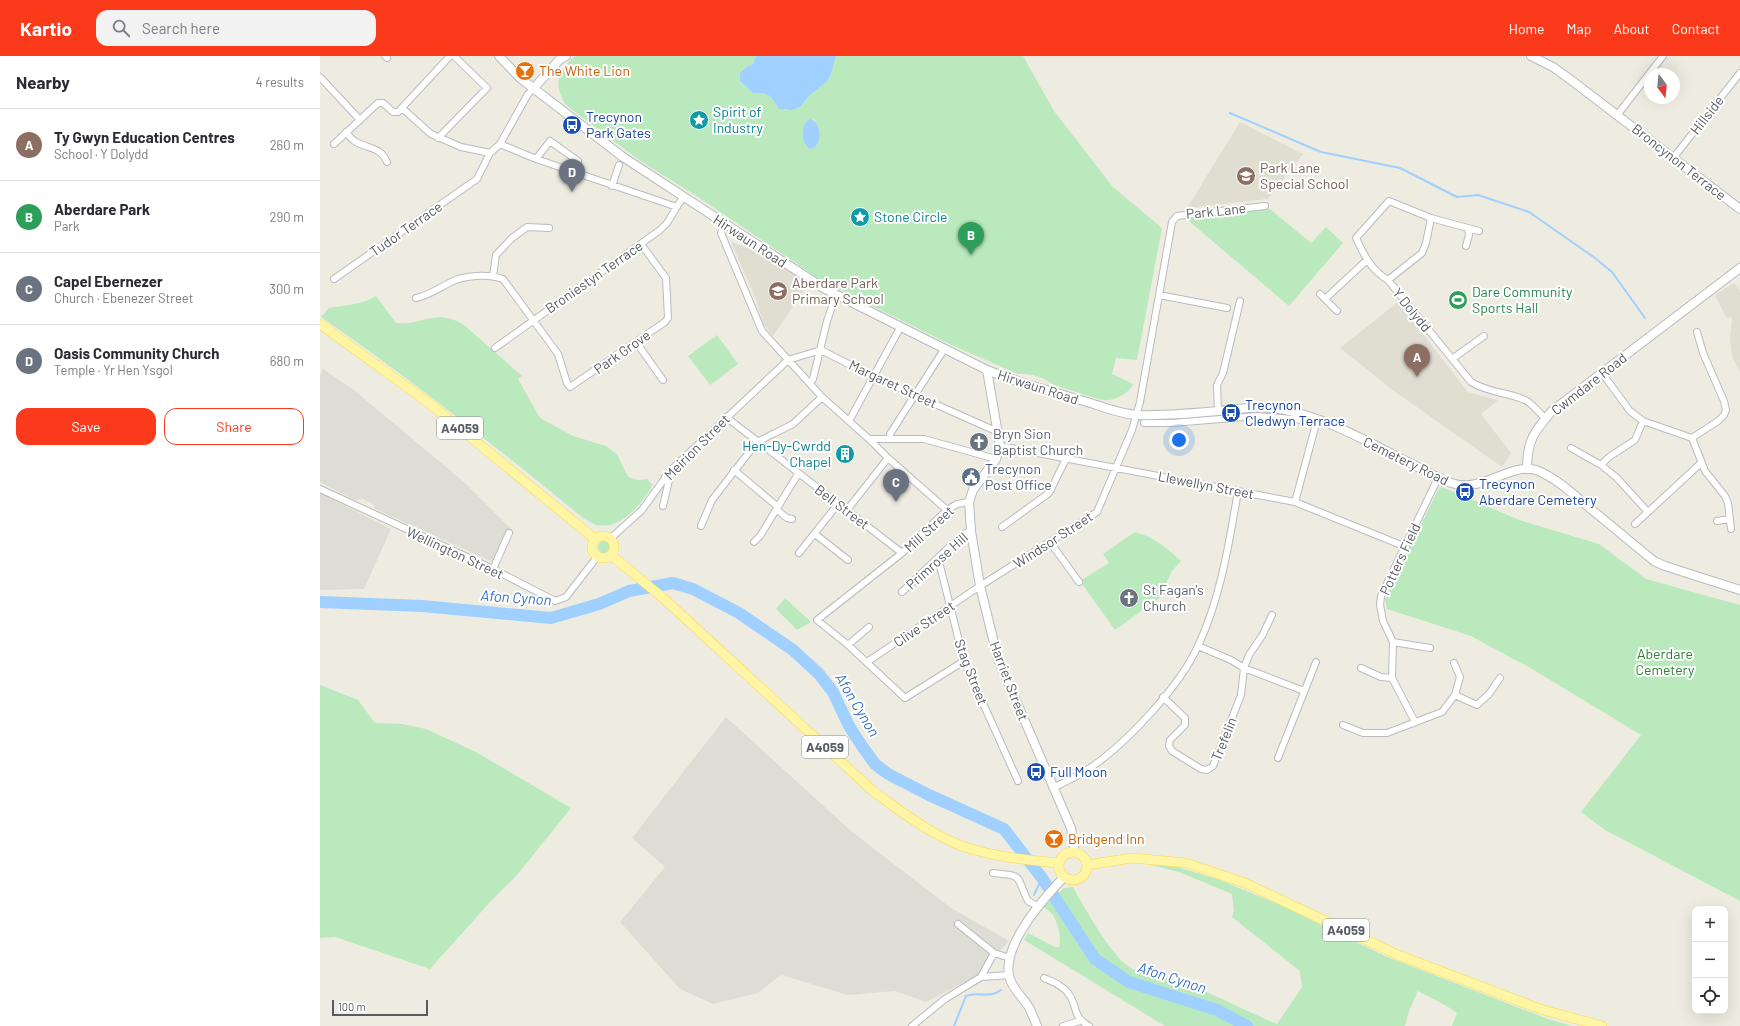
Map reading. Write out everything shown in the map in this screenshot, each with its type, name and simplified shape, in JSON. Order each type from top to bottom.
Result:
[{"type":"main road","name":"Hirwaun Road","points":[[499,56],[533,89],[623,157],[836,295],[987,370],[1048,391],[1136,415]]},
{"type":"main road","points":[[533,89],[559,60],[566,56]]},
{"type":"main road","name":"Broncynon Terrace","points":[[1532,56],[1553,67],[1618,114],[1740,209]]},
{"type":"main road","name":"Cwmdare Road","points":[[1527,469],[1527,451],[1532,436],[1552,411],[1740,268]]},
{"type":"main road","name":"A4059","points":[[320,324],[429,403],[595,539]]},
{"type":"main road","name":"Mill Street","points":[[970,502],[973,490],[996,459],[1000,446],[987,370]]},
{"type":"main road","name":"Cemetery Road","points":[[1136,415],[1164,418],[1256,407],[1272,408],[1313,419],[1349,433],[1438,478],[1457,485],[1481,483],[1516,471],[1527,469]]},
{"type":"main road","points":[[1527,469],[1544,474],[1568,490],[1654,561],[1665,566],[1740,590]]},
{"type":"main road","name":"Harriet Street","points":[[970,502],[971,531],[980,586],[998,659],[1071,828],[1075,852]]},
{"type":"main road","points":[[604,536],[610,538],[615,547],[612,555],[604,559],[597,557],[592,551],[595,539],[604,536]]},
{"type":"main road","name":"A4059","points":[[612,555],[662,597],[874,792],[931,831],[961,846],[986,854],[1059,863]]},
{"type":"main road","points":[[1075,852],[1083,856],[1087,865],[1085,874],[1078,879],[1070,880],[1064,877],[1059,870],[1059,863],[1063,856],[1075,852]]},
{"type":"main road","name":"A4059","points":[[1087,865],[1132,858],[1186,863],[1245,883],[1398,955],[1540,1009],[1602,1026]]},
{"type":"main road","points":[[1037,1026],[1029,1008],[1015,990],[1009,975],[1010,958],[1012,949],[1019,935],[1045,898],[1064,877]]},
{"type":"street","points":[[334,144],[378,103],[383,103],[393,112],[398,112],[450,56]]},
{"type":"street","points":[[438,138],[488,88],[454,56]]},
{"type":"street","points":[[1618,114],[1663,56]]},
{"type":"street","name":"Hillside","points":[[1674,157],[1740,73]]},
{"type":"street","points":[[320,77],[360,120]]},
{"type":"street","points":[[402,108],[431,134],[438,138],[462,147],[490,153],[500,144],[528,94],[533,89]]},
{"type":"street","points":[[346,132],[354,141],[380,151],[384,155],[387,162]]},
{"type":"street","points":[[536,159],[550,141],[578,161]]},
{"type":"street","points":[[500,144],[536,159],[677,207]]},
{"type":"street","name":"Tudor Terrace","points":[[334,279],[477,179],[480,176],[490,153]]},
{"type":"street","points":[[612,186],[619,165]]},
{"type":"street","name":"Broniestyn Terrace","points":[[495,348],[660,230],[683,197]]},
{"type":"street","name":"Y Dolydd","points":[[1479,231],[1431,218],[1389,201],[1356,238],[1367,260],[1377,273],[1388,280],[1471,382],[1479,387],[1495,393],[1526,400],[1546,419]]},
{"type":"street","name":"Park Lane","points":[[1136,415],[1172,222],[1177,216],[1264,206]]},
{"type":"street","name":"Y Dolydd","points":[[1388,280],[1422,252],[1426,243],[1431,218]]},
{"type":"street","points":[[725,224],[721,233],[762,331],[822,397],[947,510]]},
{"type":"street","points":[[493,276],[496,255],[512,238],[527,227],[549,228]]},
{"type":"street","points":[[1466,246],[1469,235],[1468,228]]},
{"type":"street","name":"Park Grove","points":[[534,320],[558,354],[567,383],[570,387],[636,342],[668,318],[666,278],[641,244]]},
{"type":"street","points":[[1325,299],[1367,260]]},
{"type":"street","points":[[416,298],[429,295],[452,282],[466,277],[493,276],[503,279],[534,320]]},
{"type":"street","points":[[1320,294],[1337,311]]},
{"type":"street","points":[[810,383],[813,379],[827,321],[836,295]]},
{"type":"street","points":[[1159,295],[1228,308]]},
{"type":"street","points":[[1218,411],[1217,385],[1223,373],[1240,301]]},
{"type":"street","points":[[848,421],[900,328]]},
{"type":"street","points":[[1692,438],[1718,421],[1724,415],[1726,410],[1724,401],[1703,353],[1697,332]]},
{"type":"street","points":[[1452,359],[1484,336]]},
{"type":"street","points":[[636,342],[663,380]]},
{"type":"street","points":[[890,440],[890,434],[945,348]]},
{"type":"street","name":"Margaret Street","points":[[819,351],[821,350],[872,376],[998,432]]},
{"type":"street","points":[[788,360],[819,351]]},
{"type":"street","name":"Meirion Street","points":[[610,538],[642,510],[670,471],[788,360]]},
{"type":"street","points":[[1602,373],[1630,411],[1644,420],[1692,438],[1705,471],[1725,496],[1728,503],[1731,529]]},
{"type":"street","points":[[701,526],[712,500],[757,442],[793,424],[822,397]]},
{"type":"street","name":"Windsor Street","points":[[980,586],[1096,512],[1132,430],[1136,415]]},
{"type":"street","name":"Cemetery Road","points":[[1144,423],[1164,418],[1257,416],[1303,420],[1313,419]]},
{"type":"street","name":"Bell Street","points":[[726,417],[902,553]]},
{"type":"street","points":[[1294,502],[1313,419]]},
{"type":"street","points":[[1601,465],[1609,457],[1635,440],[1644,420]]},
{"type":"street","points":[[869,439],[924,439],[996,459]]},
{"type":"street","name":"Llewellyn Street","points":[[1000,446],[1294,502],[1406,547]]},
{"type":"street","points":[[1571,448],[1601,465],[1616,477],[1648,512]]},
{"type":"street","points":[[847,510],[888,458]]},
{"type":"street","points":[[1002,526],[1048,493],[1066,459]]},
{"type":"street","points":[[1635,524],[1701,463]]},
{"type":"street","points":[[734,470],[787,518],[792,519]]},
{"type":"street","points":[[754,542],[760,536],[798,474]]},
{"type":"street","points":[[663,506],[669,480],[665,478]]},
{"type":"street","name":"Potters Field","points":[[1415,722],[1392,678],[1393,642],[1383,621],[1380,605],[1381,596],[1438,478]]},
{"type":"street","name":"Wellington Street","points":[[320,489],[493,569],[555,601],[566,596],[597,557]]},
{"type":"street","points":[[1053,788],[1090,768],[1114,748],[1152,712],[1182,675],[1198,646],[1219,591],[1238,491]]},
{"type":"street","name":"Mill Street","points":[[848,645],[817,620],[902,553],[947,510],[958,504],[970,502]]},
{"type":"street","points":[[799,553],[838,504]]},
{"type":"street","points":[[1717,521],[1730,519]]},
{"type":"street","name":"Primrose Hill","points":[[902,592],[963,534],[971,531]]},
{"type":"street","points":[[493,569],[509,533]]},
{"type":"street","points":[[815,534],[848,560]]},
{"type":"street","points":[[1050,542],[1079,582]]},
{"type":"street","name":"Stag Street","points":[[938,558],[949,607],[964,661],[1018,781]]},
{"type":"street","name":"Clive Street","points":[[867,662],[980,586]]},
{"type":"street","name":"Trefelin","points":[[1164,697],[1185,718],[1185,725],[1170,740],[1169,746],[1172,750],[1201,769],[1207,770],[1213,766],[1241,695],[1244,668],[1249,655],[1262,636],[1272,614]]},
{"type":"street","points":[[869,627],[848,645],[905,698],[964,661]]},
{"type":"street","points":[[1393,642],[1430,648]]},
{"type":"street","points":[[1198,646],[1232,660],[1244,668],[1304,691]]},
{"type":"street","points":[[1278,758],[1316,662]]},
{"type":"street","points":[[1343,725],[1363,733],[1388,732],[1442,712],[1455,695],[1460,677],[1454,663]]},
{"type":"street","points":[[1361,668],[1382,677],[1392,678]]},
{"type":"street","points":[[1455,695],[1477,705],[1489,694],[1500,678]]},
{"type":"street","points":[[993,873],[1015,876],[1020,879],[1028,901],[1039,907]]},
{"type":"street","points":[[958,924],[994,953],[1010,958]]},
{"type":"street","points":[[981,977],[994,953]]},
{"type":"street","points":[[912,1026],[945,999],[981,977],[1009,975]]},
{"type":"street","points":[[1044,978],[1059,984],[1068,993],[1080,1021],[1089,1026]]},
{"type":"street","points":[[1063,1026],[1080,1021]]},
{"type":"shaded area","name":"Park Lane Special School","points":[[1240,122],[1303,154],[1268,199],[1187,208]]},
{"type":"shaded area","name":"Aberdare Park Primary School","points":[[731,242],[748,248],[809,283],[773,336],[763,323],[756,299]]},
{"type":"shaded area","points":[[1734,283],[1740,290],[1740,372],[1732,357],[1730,337],[1732,318],[1726,317],[1715,295]]},
{"type":"shaded area","points":[[1398,302],[1468,392],[1498,400],[1481,414],[1511,453],[1502,467],[1394,391],[1340,348]]},
{"type":"shaded area","points":[[323,369],[354,390],[464,482],[514,532],[506,533],[493,562],[375,509],[373,504],[363,499],[354,500],[320,482],[320,375]]},
{"type":"shaded area","points":[[320,493],[391,529],[364,589],[320,590]]},
{"type":"shaded area","points":[[726,717],[851,831],[951,908],[1009,941],[978,975],[926,1002],[895,991],[848,995],[781,975],[758,993],[713,1004],[680,989],[620,922],[665,867],[632,838]]},
{"type":"green space","points":[[576,56],[756,56],[753,64],[746,67],[740,73],[740,81],[753,93],[768,95],[778,102],[785,110],[800,107],[811,94],[827,82],[836,56],[1023,56],[1054,111],[1113,187],[1162,228],[1137,360],[1116,358],[1112,374],[1133,384],[1126,393],[1119,397],[1104,400],[1054,385],[1037,376],[1018,374],[947,343],[824,282],[698,197],[639,160],[566,105],[559,91],[558,85],[561,72]],"holes":[[[811,119],[815,120],[817,125],[817,145],[806,146],[804,126]]]},
{"type":"green space","points":[[1270,209],[1311,243],[1326,227],[1343,243],[1289,306],[1184,217]]},
{"type":"green space","points":[[376,296],[396,323],[414,322],[437,317],[454,320],[464,325],[522,376],[518,379],[540,418],[573,436],[606,446],[617,454],[628,477],[638,480],[647,479],[653,485],[643,499],[631,513],[615,523],[597,525],[583,518],[454,415],[321,317],[329,308],[359,303]]},
{"type":"green space","points":[[717,335],[738,364],[710,385],[688,356]]},
{"type":"green space","name":"Aberdare Cemetery","points":[[1442,487],[1519,520],[1599,544],[1646,579],[1740,605],[1740,901],[1605,830],[1581,812],[1641,735],[1532,669],[1471,636],[1387,609],[1385,599],[1438,490]]},
{"type":"green space","points":[[1135,532],[1142,534],[1160,544],[1181,561],[1172,571],[1167,581],[1168,587],[1166,593],[1115,630],[1080,581],[1109,563],[1103,554]]},
{"type":"green space","points":[[606,541],[609,542],[609,552],[602,553],[599,552],[598,545],[599,542]]},
{"type":"green space","points":[[785,598],[811,622],[797,630],[776,609]]},
{"type":"green space","points":[[320,685],[358,700],[375,723],[402,724],[426,729],[476,752],[571,808],[517,875],[491,901],[430,969],[335,937],[320,938]]},
{"type":"green space","points":[[1151,865],[1177,867],[1220,880],[1280,905],[1387,957],[1548,1019],[1572,1026],[1452,1026],[1457,1013],[1418,991],[1409,1011],[1405,1026],[1165,1026],[1024,940],[1028,933],[1055,947],[1059,947],[1060,935],[1056,923],[1052,914],[1043,907],[1064,888],[1073,887],[1106,942],[1129,967],[1139,972],[1165,977],[1183,983],[1277,1024],[1302,987],[1300,971],[1232,917],[1234,911],[1232,894],[1179,872]]},
{"type":"water","points":[[756,56],[836,56],[827,82],[811,94],[800,107],[792,110],[779,109],[769,96],[766,94],[753,93],[740,81],[740,73],[746,67],[753,64]]},
{"type":"water","points":[[811,119],[815,121],[820,134],[818,143],[811,149],[807,147],[803,139],[803,129],[807,121]]},
{"type":"waterway","points":[[1230,113],[1321,152],[1400,168],[1457,197],[1478,195],[1529,212],[1595,258],[1612,272],[1645,318]]},
{"type":"waterway","name":"Afon Cynon","points":[[320,602],[422,606],[551,618],[599,604],[629,591],[673,583],[693,589],[739,613],[793,650],[819,674],[833,692],[849,726],[875,764],[888,774],[929,795],[1004,829],[1042,878],[1095,959],[1129,982],[1217,1010],[1247,1026]]},
{"type":"waterway","points":[[1034,895],[1042,878]]},
{"type":"waterway","points":[[954,1026],[966,996],[975,994],[988,995],[997,993],[1001,990]]},
{"type":"place","name":"The White Lion","points":[[525,71]]},
{"type":"place","name":"Spirit of Industry","points":[[699,120]]},
{"type":"place","name":"Trecynon Park Gates","points":[[572,125]]},
{"type":"place","name":"Park Lane Special School","points":[[1246,176]]},
{"type":"place","name":"Oasis Community Church","points":[[572,192]]},
{"type":"place","name":"Stone Circle","points":[[860,217]]},
{"type":"place","name":"Aberdare Park","points":[[971,255]]},
{"type":"place","name":"Aberdare Park Primary School","points":[[778,291]]},
{"type":"place","name":"Dare Community Sports Hall","points":[[1458,300]]},
{"type":"place","name":"Ty Gwyn Education Centres","points":[[1417,377]]},
{"type":"place","name":"Trecynon Cledwyn Terrace","points":[[1231,413]]},
{"type":"place","name":"Bryn Sion Baptist Church","points":[[979,442]]},
{"type":"place","name":"Hen-Dy-Cwrdd Chapel","points":[[845,454]]},
{"type":"place","name":"Trecynon Post Office","points":[[971,477]]},
{"type":"place","name":"Trecynon Aberdare Cemetery","points":[[1465,492]]},
{"type":"place","name":"Capel Ebernezer","points":[[896,502]]},
{"type":"place","name":"St Fagan's Church","points":[[1129,598]]},
{"type":"place","name":"Full Moon","points":[[1036,772]]},
{"type":"place","name":"Bridgend Inn","points":[[1054,839]]}]
